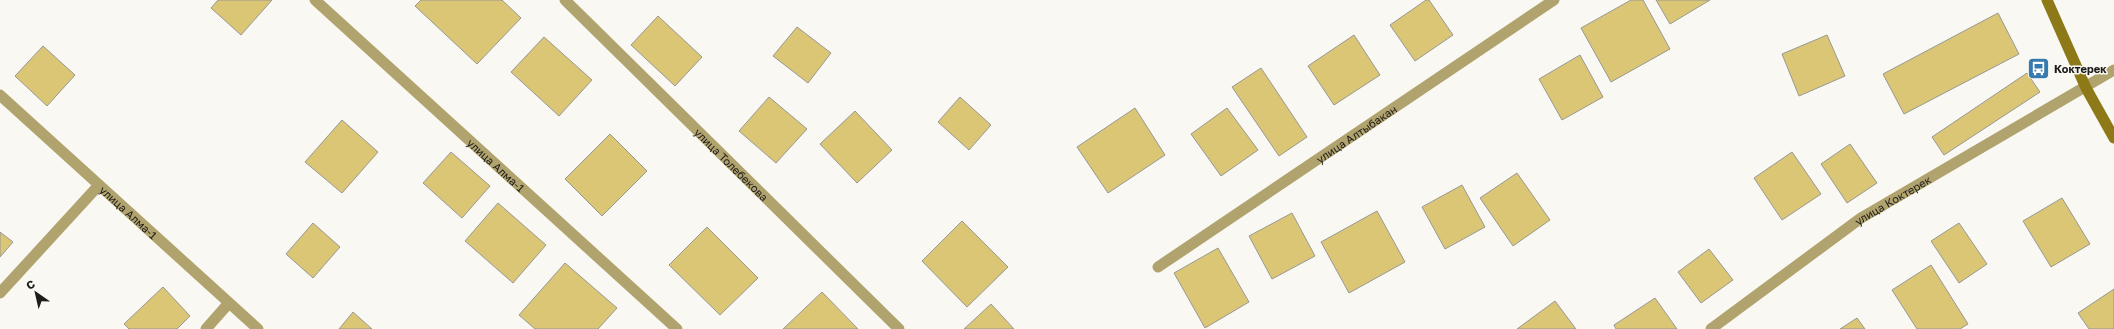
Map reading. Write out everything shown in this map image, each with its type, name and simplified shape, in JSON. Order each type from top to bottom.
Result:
[{"type":"main road","points":[[2047,0],[2086,88],[2114,138]]},
{"type":"street","name":"улица Алма-1","points":[[315,0],[677,329]]},
{"type":"street","name":"улица Толебекова","points":[[565,0],[899,329]]},
{"type":"street","name":"улица Алтыбакан","points":[[1158,267],[1554,0]]},
{"type":"street","name":"улица Коктерек","points":[[1710,329],[1861,218],[2086,88],[2114,70]]},
{"type":"street","name":"улица Алма-1","points":[[0,95],[228,304],[258,329]]},
{"type":"street","points":[[0,293],[99,185]]},
{"type":"street","points":[[206,329],[228,304]]},
{"type":"building","points":[[218,0],[272,0],[241,35],[211,8]]},
{"type":"building","points":[[421,0],[502,0],[521,18],[477,64],[415,6]]},
{"type":"building","points":[[1426,0],[1429,0],[1453,35],[1415,61],[1390,25]]},
{"type":"building","points":[[1631,0],[1643,0],[1670,49],[1611,82],[1581,28]]},
{"type":"building","points":[[1656,0],[1710,0],[1670,24]]},
{"type":"building","points":[[1998,13],[2019,54],[1904,114],[1883,74]]},
{"type":"building","points":[[658,16],[702,57],[675,86],[631,45]]},
{"type":"building","points":[[797,27],[831,53],[808,83],[773,56]]},
{"type":"building","points":[[1354,35],[1380,75],[1334,105],[1308,66]]},
{"type":"building","points":[[1827,35],[1845,76],[1799,96],[1782,54]]},
{"type":"building","points":[[544,37],[592,80],[559,116],[511,72]]},
{"type":"building","points":[[43,46],[75,75],[47,106],[15,76]]},
{"type":"building","points":[[1580,55],[1603,97],[1562,120],[1539,79]]},
{"type":"building","points":[[1261,68],[1307,137],[1279,156],[1232,87]]},
{"type":"building","points":[[2027,73],[2040,92],[1944,155],[1932,137]]},
{"type":"building","points":[[769,97],[807,129],[776,163],[739,131]]},
{"type":"building","points":[[960,97],[991,125],[969,150],[938,122]]},
{"type":"building","points":[[1135,108],[1165,155],[1108,193],[1077,147]]},
{"type":"building","points":[[1227,108],[1258,150],[1221,176],[1191,134]]},
{"type":"building","points":[[855,111],[892,150],[857,183],[820,144]]},
{"type":"building","points":[[342,120],[378,152],[342,193],[305,162]]},
{"type":"building","points":[[610,134],[647,171],[602,216],[565,179]]},
{"type":"building","points":[[1850,144],[1877,183],[1847,203],[1821,164]]},
{"type":"building","points":[[451,152],[490,186],[462,218],[423,183]]},
{"type":"building","points":[[1792,152],[1821,194],[1782,220],[1754,178]]},
{"type":"building","points":[[1517,173],[1550,220],[1513,246],[1480,198]]},
{"type":"building","points":[[1462,185],[1485,227],[1445,249],[1422,207]]},
{"type":"building","points":[[2062,198],[2090,244],[2051,267],[2023,221]]},
{"type":"building","points":[[498,203],[546,245],[513,283],[465,241]]},
{"type":"building","points":[[1377,211],[1405,262],[1349,293],[1321,242]]},
{"type":"building","points":[[1292,213],[1315,256],[1272,279],[1249,236]]},
{"type":"building","points":[[962,221],[1008,267],[967,307],[922,261]]},
{"type":"building","points":[[313,223],[340,247],[313,278],[286,254]]},
{"type":"building","points":[[1959,223],[1987,264],[1959,283],[1931,241]]},
{"type":"building","points":[[707,227],[758,278],[720,315],[669,265]]},
{"type":"building","points":[[0,232],[13,242],[0,257]]},
{"type":"building","points":[[1218,248],[1249,302],[1205,328],[1174,273]]},
{"type":"building","points":[[1709,249],[1733,280],[1701,303],[1678,272]]},
{"type":"building","points":[[565,263],[617,308],[598,329],[535,329],[519,315]]},
{"type":"building","points":[[1931,265],[1968,324],[1960,329],[1917,329],[1892,290]]},
{"type":"building","points":[[163,287],[190,316],[177,329],[129,329],[124,324]]},
{"type":"building","points":[[2114,289],[2114,329],[2089,329],[2078,313]]},
{"type":"building","points":[[822,292],[858,329],[783,329]]},
{"type":"building","points":[[1655,298],[1677,329],[1616,329],[1614,325]]},
{"type":"building","points":[[1555,301],[1576,329],[1517,329]]},
{"type":"building","points":[[991,304],[1014,329],[964,329]]},
{"type":"building","points":[[353,312],[372,329],[339,329]]},
{"type":"building","points":[[1857,318],[1865,329],[1840,329]]},
{"type":"place","name":"Коктерек","points":[[2038,68]]}]
